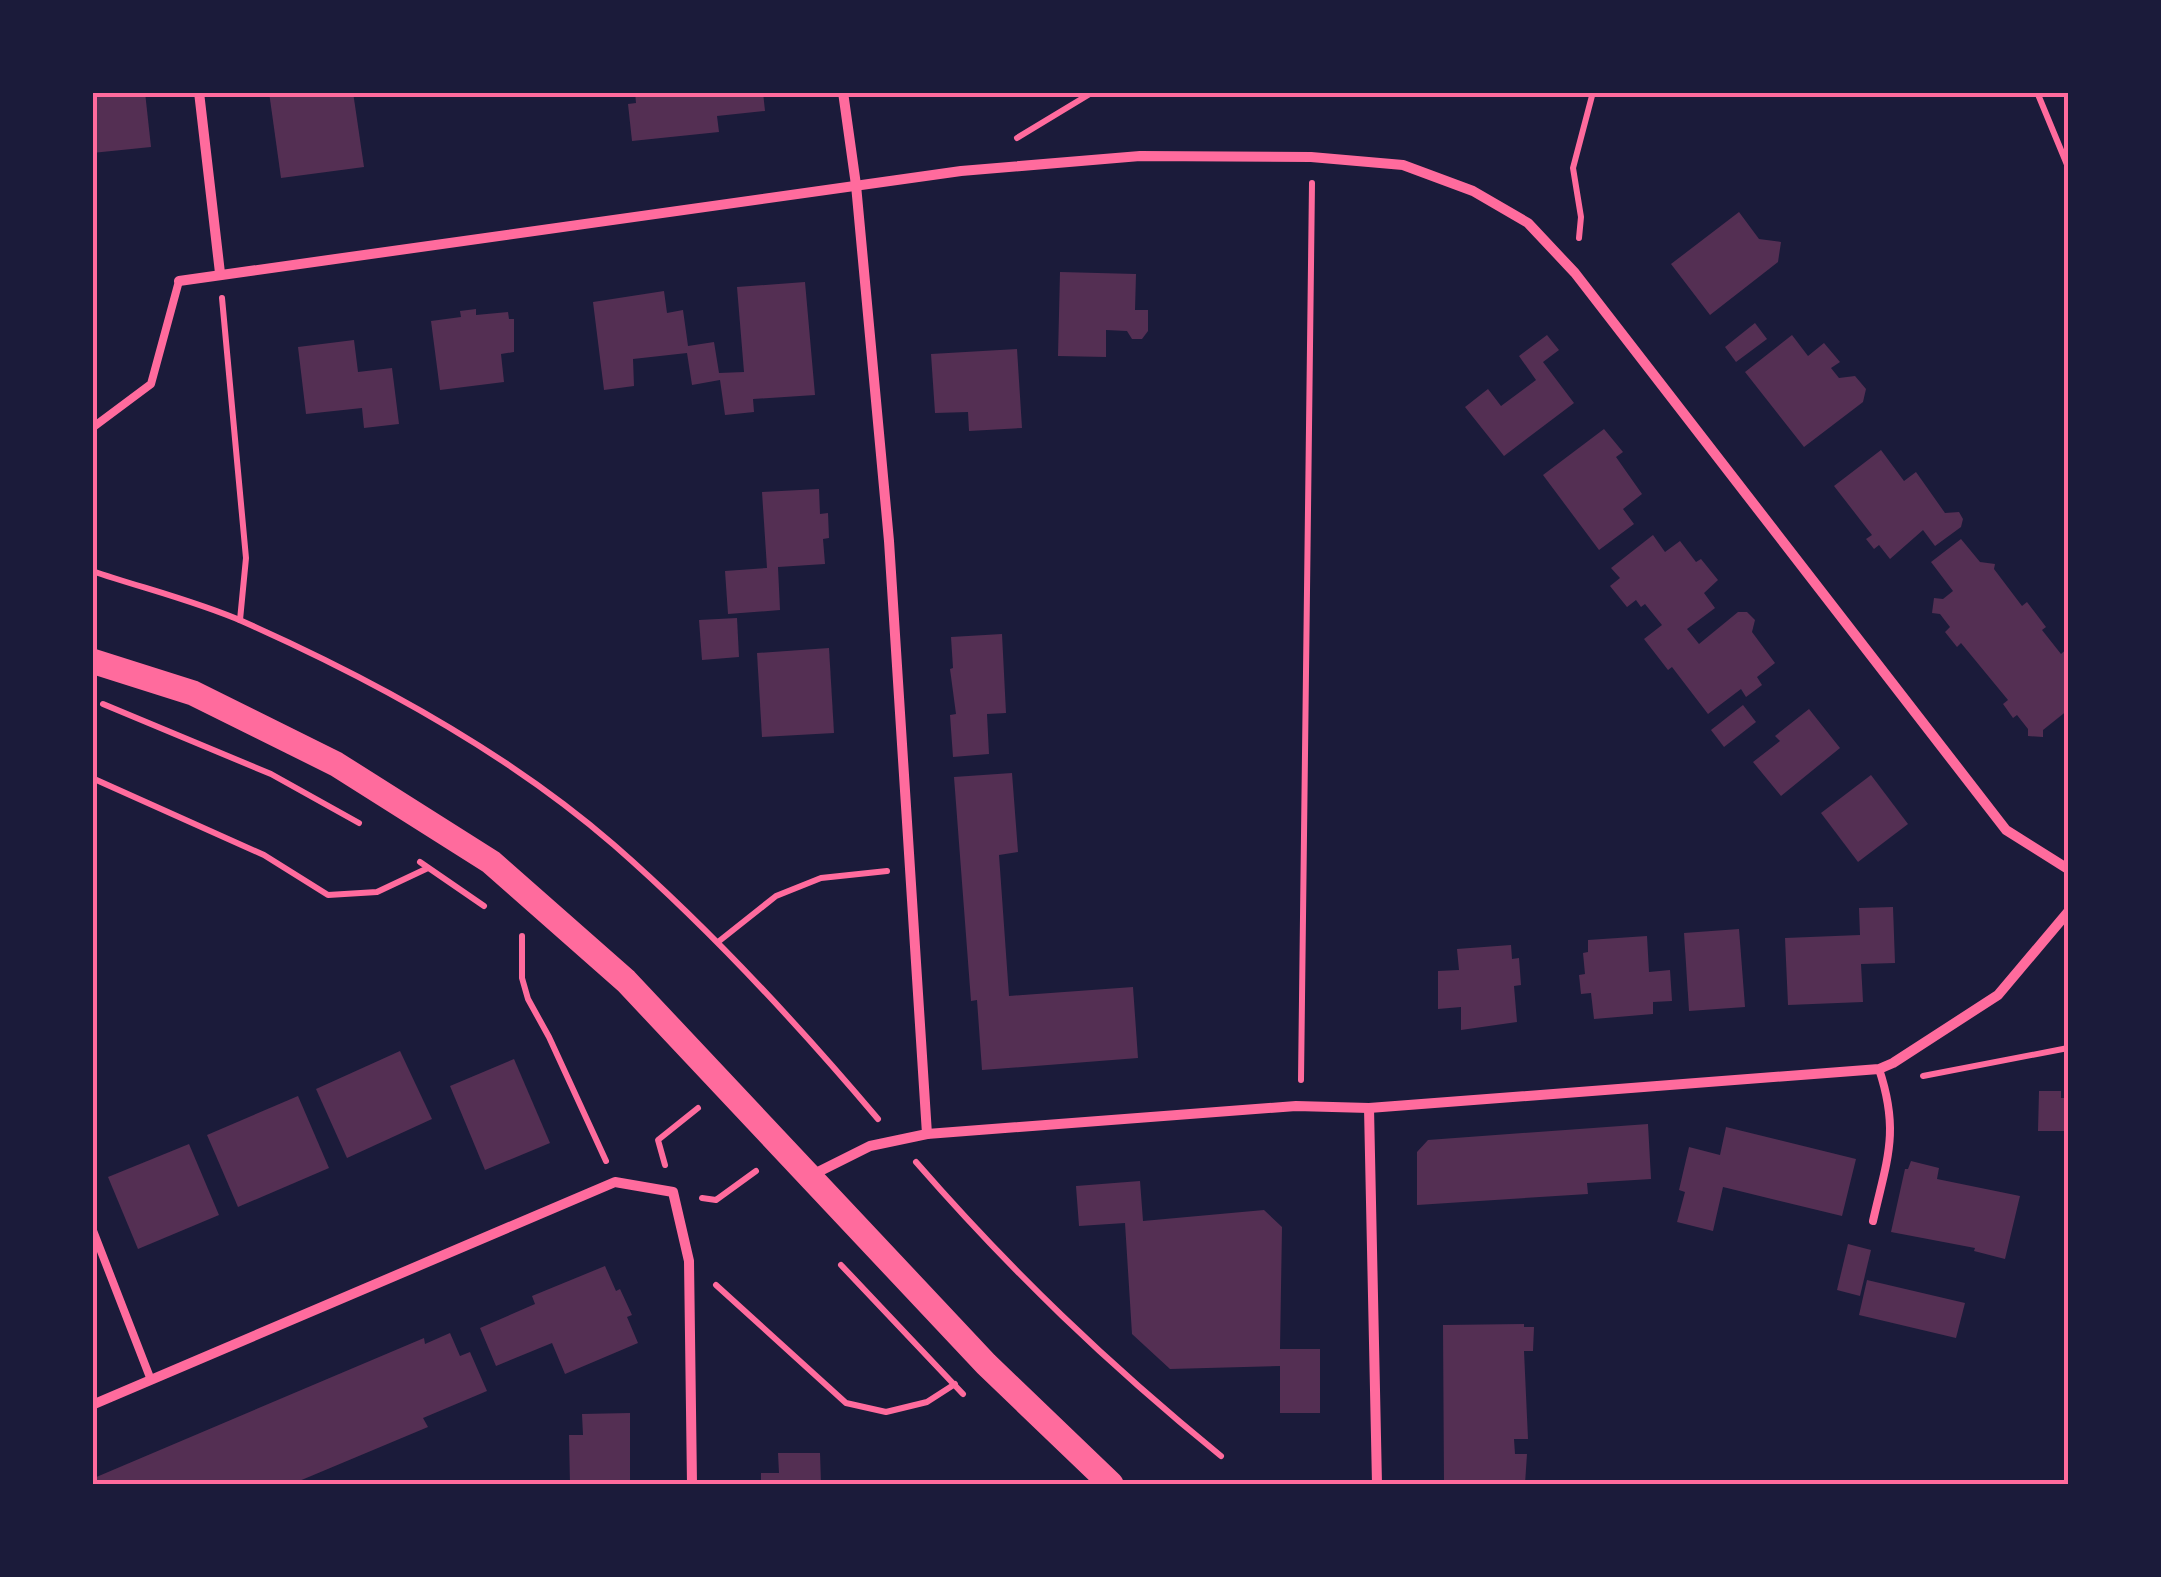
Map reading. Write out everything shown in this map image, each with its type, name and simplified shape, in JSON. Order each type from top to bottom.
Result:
[{"type":"main road","points":[[92,661],[193,693],[336,764],[491,862],[626,981],[986,1364],[1111,1484]]},
{"type":"street","points":[[199,92],[220,273]]},
{"type":"street","points":[[843,92],[856,184],[888,541],[927,1134]]},
{"type":"street","points":[[180,281],[961,170],[1140,156],[1312,158],[1402,164],[1473,192],[1528,223],[1575,273],[2006,830],[2068,869]]},
{"type":"street","points":[[810,1176],[870,1146],[927,1134],[1296,1106],[1370,1108],[1879,1069],[1998,996],[2068,912]]},
{"type":"street","points":[[1370,1108],[1378,1484]]},
{"type":"street","points":[[92,1405],[615,1182],[673,1192],[689,1261],[692,1484]]},
{"type":"lane","points":[[92,428],[152,384],[180,281]]},
{"type":"lane","points":[[1874,1221],[1892,1130],[1889,1100],[1879,1069]]},
{"type":"lane","points":[[92,1228],[151,1380]]},
{"type":"path","points":[[1011,141],[1094,92]]},
{"type":"path","points":[[1575,273],[1582,218],[1573,168],[1592,92]]},
{"type":"path","points":[[2036,92],[2068,168]]},
{"type":"path","points":[[1296,1106],[1302,1071],[1312,158]]},
{"type":"path","points":[[220,273],[246,558],[240,620]]},
{"type":"path","points":[[92,571],[240,620],[357,676],[507,764],[612,843],[718,942],[1047,1305],[1154,1402],[1221,1456]]},
{"type":"path","points":[[92,700],[271,774],[368,828]]},
{"type":"path","points":[[92,778],[264,856],[328,895],[377,892],[428,868]]},
{"type":"path","points":[[414,858],[492,913]]},
{"type":"path","points":[[718,942],[776,896],[822,878],[912,869]]},
{"type":"path","points":[[507,925],[536,949]]},
{"type":"path","points":[[522,936],[522,978],[528,1000],[615,1182]]},
{"type":"path","points":[[1893,1063],[1924,1077],[2068,1048]]},
{"type":"path","points":[[685,1094],[708,1119]]},
{"type":"path","points":[[698,1108],[658,1140],[673,1192],[716,1200],[756,1171]]},
{"type":"path","points":[[747,1161],[768,1185]]},
{"type":"path","points":[[832,1256],[967,1398]]},
{"type":"path","points":[[689,1261],[846,1403],[886,1412],[927,1402],[986,1364]]},
{"type":"building","points":[[92,92],[145,92],[151,147],[92,153]]},
{"type":"building","points":[[269,92],[353,92],[364,167],[281,178]]},
{"type":"building","points":[[635,92],[763,92],[765,111],[717,116],[719,132],[632,141],[628,104],[636,103]]},
{"type":"building","points":[[1739,212],[1759,239],[1781,242],[1778,262],[1710,315],[1671,264]]},
{"type":"building","points":[[1060,272],[1136,274],[1135,310],[1148,310],[1148,331],[1142,339],[1132,339],[1127,331],[1106,330],[1106,357],[1058,356]]},
{"type":"building","points":[[805,282],[815,395],[753,399],[754,412],[725,415],[720,380],[692,385],[687,353],[633,359],[634,386],[604,390],[593,302],[664,291],[667,313],[683,310],[688,346],[714,342],[719,373],[744,372],[737,287]]},
{"type":"building","points":[[476,309],[476,315],[508,312],[509,319],[514,319],[514,352],[501,354],[504,382],[440,390],[431,321],[461,317],[460,311]]},
{"type":"building","points":[[1755,323],[1767,339],[1736,362],[1725,347]]},
{"type":"building","points":[[1547,335],[1559,350],[1543,362],[1574,403],[1504,456],[1465,407],[1488,389],[1501,406],[1536,380],[1519,356]]},
{"type":"building","points":[[1792,335],[1808,356],[1824,343],[1840,362],[1831,368],[1839,378],[1855,376],[1866,389],[1863,402],[1804,447],[1745,372]]},
{"type":"building","points":[[354,340],[358,372],[392,368],[399,424],[364,428],[362,408],[306,414],[298,347]]},
{"type":"building","points":[[1017,349],[1022,428],[969,431],[968,412],[935,413],[931,354]]},
{"type":"building","points":[[1604,429],[1623,452],[1616,457],[1642,494],[1623,509],[1634,524],[1599,550],[1543,475]]},
{"type":"building","points":[[1881,450],[1904,481],[1916,472],[1945,513],[1959,512],[1963,519],[1961,527],[1935,546],[1923,530],[1890,559],[1879,545],[1874,549],[1866,539],[1872,535],[1834,486]]},
{"type":"building","points":[[819,489],[820,514],[828,513],[829,538],[823,539],[825,564],[778,567],[780,610],[728,614],[725,571],[767,568],[762,492]]},
{"type":"building","points":[[1653,535],[1665,552],[1680,541],[1696,562],[1701,559],[1718,580],[1704,593],[1715,608],[1687,629],[1699,644],[1738,612],[1747,612],[1755,620],[1752,632],[1775,663],[1757,677],[1762,685],[1746,697],[1741,689],[1708,714],[1672,667],[1668,670],[1644,639],[1662,625],[1645,604],[1641,607],[1636,600],[1627,607],[1610,586],[1620,578],[1611,568]]},
{"type":"building","points":[[1961,539],[1980,562],[1995,564],[1994,569],[2022,606],[2027,602],[2046,627],[2042,630],[2061,654],[2068,648],[2068,710],[2043,730],[2043,737],[2028,736],[2028,729],[2003,704],[2008,700],[1961,643],[1957,647],[1945,632],[1950,627],[1940,614],[1932,613],[1934,598],[1943,599],[1953,591],[1931,562]]},
{"type":"building","points":[[737,618],[739,657],[702,660],[699,620]]},
{"type":"building","points":[[1002,634],[1006,713],[987,714],[989,754],[953,757],[950,715],[956,714],[950,669],[951,637]]},
{"type":"building","points":[[829,648],[834,733],[762,737],[757,653]]},
{"type":"building","points":[[1743,705],[1756,722],[1724,747],[1711,730]]},
{"type":"building","points":[[1809,709],[1840,748],[1781,796],[1753,762],[1780,741],[1775,736]]},
{"type":"building","points":[[1012,773],[1018,852],[999,855],[1009,996],[1133,987],[1138,1058],[982,1070],[977,1000],[971,1001],[954,777]]},
{"type":"building","points":[[1871,775],[1908,824],[1858,862],[1821,813]]},
{"type":"building","points":[[1893,907],[1895,963],[1861,964],[1863,1002],[1788,1005],[1785,938],[1860,935],[1859,908]]},
{"type":"building","points":[[1739,929],[1745,1007],[1689,1011],[1684,933]]},
{"type":"building","points":[[1647,936],[1649,972],[1670,970],[1672,1001],[1653,1002],[1653,1014],[1594,1019],[1591,993],[1581,994],[1579,975],[1585,974],[1583,953],[1588,952],[1588,940]]},
{"type":"building","points":[[1511,945],[1512,959],[1519,958],[1521,985],[1514,986],[1517,1022],[1461,1030],[1461,1007],[1438,1009],[1438,971],[1459,970],[1457,949]]},
{"type":"building","points":[[400,1051],[432,1119],[347,1158],[316,1089]]},
{"type":"building","points":[[514,1059],[550,1143],[485,1170],[450,1086]]},
{"type":"building","points":[[2039,1091],[2061,1091],[2061,1098],[2068,1098],[2068,1192],[2064,1131],[2038,1131]]},
{"type":"building","points":[[298,1096],[329,1168],[238,1207],[207,1135]]},
{"type":"building","points":[[1648,1124],[1651,1179],[1587,1183],[1588,1194],[1417,1205],[1417,1152],[1428,1140]]},
{"type":"building","points":[[1726,1127],[1856,1159],[1842,1216],[1723,1187],[1713,1231],[1677,1222],[1685,1192],[1679,1190],[1689,1147],[1720,1155]]},
{"type":"building","points":[[189,1144],[219,1215],[138,1249],[108,1177]]},
{"type":"building","points":[[1911,1161],[1939,1168],[1937,1179],[2020,1196],[2005,1259],[1974,1251],[1975,1248],[1891,1232],[1905,1169]]},
{"type":"building","points":[[1140,1181],[1143,1221],[1264,1210],[1282,1227],[1280,1349],[1320,1349],[1320,1413],[1280,1413],[1280,1366],[1170,1369],[1132,1334],[1125,1223],[1079,1226],[1076,1186]]},
{"type":"building","points":[[1848,1244],[1871,1250],[1860,1296],[1837,1290]]},
{"type":"building","points":[[605,1266],[632,1315],[627,1317],[638,1343],[565,1374],[552,1343],[496,1366],[480,1328],[535,1304],[532,1296]]},
{"type":"building","points":[[1867,1280],[1965,1303],[1956,1338],[1859,1315]]},
{"type":"building","points":[[1443,1325],[1534,1327],[1533,1351],[1524,1351],[1528,1439],[1514,1439],[1515,1454],[1527,1454],[1525,1484],[1444,1484]]},
{"type":"building","points":[[450,1333],[460,1356],[470,1352],[487,1391],[423,1418],[428,1427],[292,1484],[95,1484],[94,1478],[424,1338],[425,1344]]},
{"type":"building","points":[[630,1413],[630,1484],[570,1484],[569,1435],[583,1435],[582,1414]]},
{"type":"building","points":[[778,1453],[820,1453],[821,1484],[761,1484],[761,1473],[779,1473]]}]
